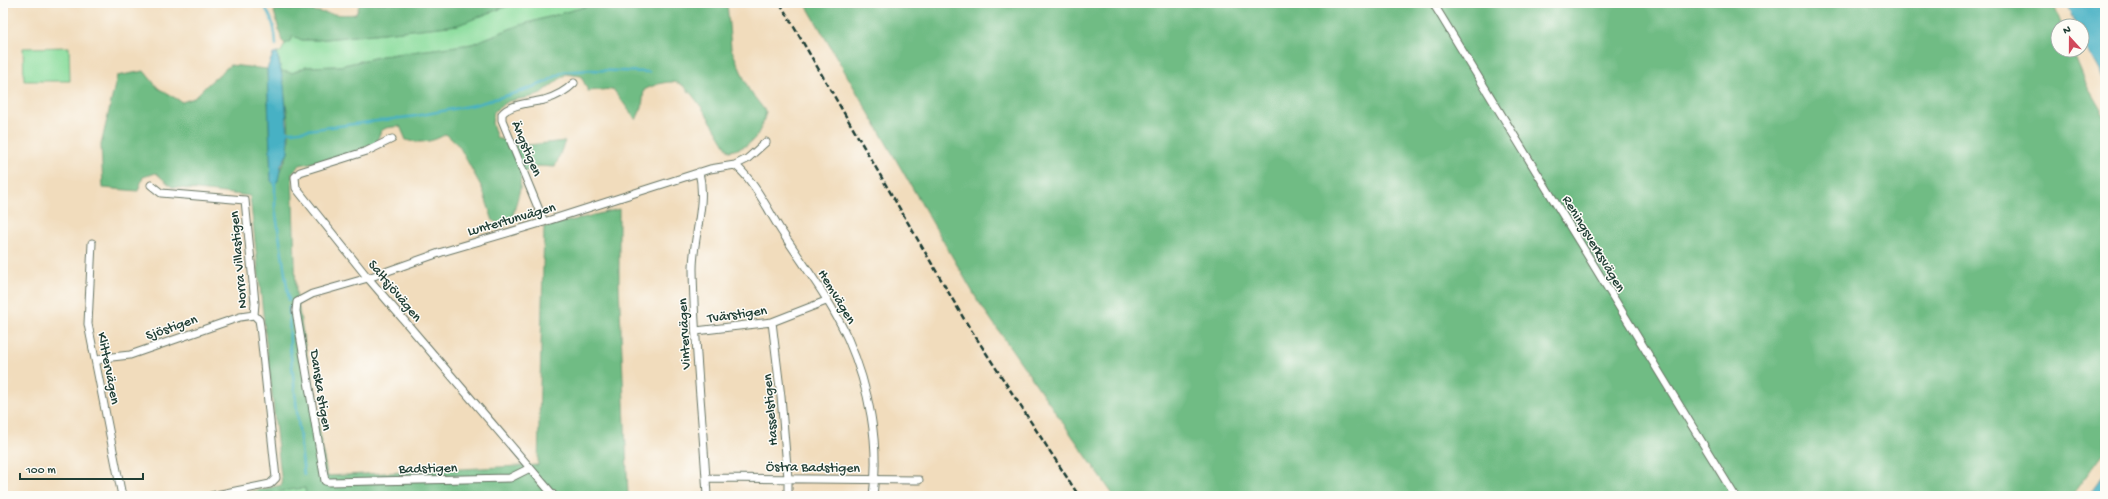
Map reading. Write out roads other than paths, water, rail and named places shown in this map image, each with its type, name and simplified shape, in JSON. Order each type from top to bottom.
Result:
[{"type":"street","name":"Reningsverksvägen","points":[[1433,3],[1735,496]]},
{"type":"street","name":"Ängstigen","points":[[544,222],[502,120],[502,113],[512,108],[545,100],[566,91],[574,83]]},
{"type":"street","name":"Saltsjövägen","points":[[392,138],[367,151],[300,172],[295,177],[295,183],[298,191],[368,278],[554,496]]},
{"type":"street","points":[[735,165],[747,159],[766,142]]},
{"type":"street","name":"Luntertunvägen","points":[[297,302],[312,294],[368,278],[442,252],[544,222],[699,172],[722,166],[735,165]]},
{"type":"street","name":"Hemvägen","points":[[735,165],[758,194],[826,301],[847,338],[866,394],[875,445],[875,480],[873,496]]},
{"type":"street","name":"Vintervägen","points":[[699,172],[702,183],[702,198],[695,238],[693,268],[707,496]]},
{"type":"street","name":"Norra Villastigen","points":[[151,185],[161,193],[245,200],[255,303],[254,315],[259,320],[260,326],[276,478],[273,482],[211,496]]},
{"type":"street","name":"Klittervägen","points":[[92,243],[88,324],[97,361],[122,496]]},
{"type":"street","name":"Tvärstigen","points":[[696,331],[772,322],[826,301]]},
{"type":"street","name":"Danska stigen","points":[[297,302],[296,311],[325,481]]},
{"type":"street","name":"Sjöstigen","points":[[97,361],[104,358],[130,354],[240,317],[254,315]]},
{"type":"street","name":"Hasselstigen","points":[[772,322],[777,358],[788,478],[788,496]]},
{"type":"street","name":"Badstigen","points":[[325,481],[510,478],[530,468]]},
{"type":"street","name":"Östra Badstigen","points":[[706,478],[919,480]]},
{"type":"water","points":[[2066,3],[2105,3],[2105,82],[2090,55],[2090,18],[2073,18]]},
{"type":"water","points":[[277,53],[284,85],[288,153],[281,165],[278,181],[274,184],[271,181],[267,69],[273,54]]},
{"type":"water","points":[[2105,473],[2105,496],[2088,496]]},
{"type":"waterway","points":[[262,3],[272,22],[276,45]]},
{"type":"waterway","points":[[284,131],[292,132],[416,116],[474,105],[519,92],[546,82],[563,72],[590,70],[649,72]]},
{"type":"waterway","points":[[275,181],[275,208],[289,300]]},
{"type":"waterway","points":[[289,307],[290,347],[304,475]]},
{"type":"railway","points":[[780,3],[964,319],[1079,496]]}]
